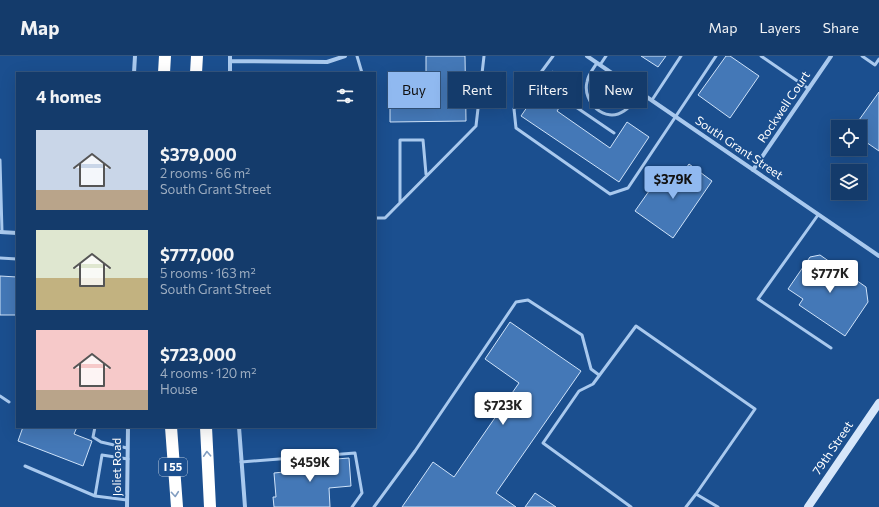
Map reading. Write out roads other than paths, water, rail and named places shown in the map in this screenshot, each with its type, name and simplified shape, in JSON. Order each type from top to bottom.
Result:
[{"type":"highway","points":[[164,72],[165,56]]},
{"type":"highway","points":[[196,72],[197,56]]},
{"type":"highway","name":"I 55","points":[[171,428],[177,507]]},
{"type":"highway","points":[[206,428],[210,507]]},
{"type":"street","points":[[134,56],[134,72]]},
{"type":"street","points":[[230,56],[230,72]]},
{"type":"street","points":[[230,61],[321,63],[345,56]]},
{"type":"street","name":"South Grant Street","points":[[587,56],[610,72]]},
{"type":"street","name":"Rockwell Court","points":[[753,170],[831,56]]},
{"type":"street","name":"South Grant Street","points":[[647,97],[879,256]]},
{"type":"street","points":[[1,232],[16,233]]},
{"type":"street","name":"79th Street","points":[[808,507],[879,403]]},
{"type":"street","name":"Joliet Road","points":[[127,507],[128,428]]},
{"type":"street","points":[[238,428],[245,507]]},
{"type":"lane","points":[[357,56],[362,72]]},
{"type":"lane","points":[[376,218],[385,218],[426,174],[476,126],[484,56]]},
{"type":"lane","points":[[553,56],[514,109],[516,128],[610,194],[628,188],[677,117],[716,56]]},
{"type":"lane","points":[[606,56],[589,76],[586,91],[590,102],[598,110],[610,115],[623,112],[626,108]]},
{"type":"lane","points":[[652,100],[681,56]]},
{"type":"lane","points":[[761,56],[809,88]]},
{"type":"lane","points":[[862,56],[875,65],[879,59]]},
{"type":"lane","points":[[577,108],[614,133]]},
{"type":"lane","points":[[592,118],[598,110]]},
{"type":"lane","points":[[400,202],[400,140],[423,140],[426,174]]},
{"type":"lane","points":[[0,160],[1,232]]},
{"type":"lane","points":[[818,214],[758,299],[831,348]]},
{"type":"lane","points":[[0,258],[16,259]]},
{"type":"lane","points":[[374,507],[415,451],[516,302],[528,300],[582,335],[591,369],[600,376]]},
{"type":"lane","points":[[632,507],[543,443],[579,391],[593,384],[636,326],[755,409],[686,507]]},
{"type":"lane","points":[[0,396],[9,402]]},
{"type":"lane","points":[[95,428],[93,437],[101,442],[127,448]]},
{"type":"lane","points":[[241,462],[355,453],[362,493],[352,507]]},
{"type":"lane","points":[[95,496],[102,455],[128,459]]},
{"type":"lane","points":[[25,466],[95,496],[127,500]]},
{"type":"lane","points":[[696,494],[718,507]]}]
